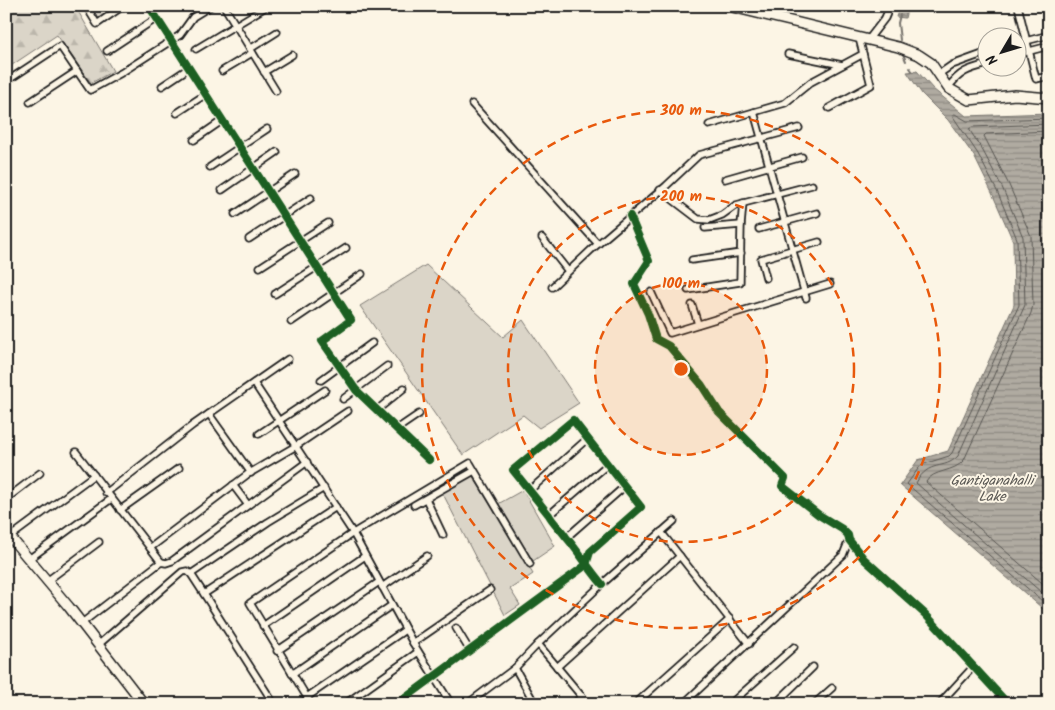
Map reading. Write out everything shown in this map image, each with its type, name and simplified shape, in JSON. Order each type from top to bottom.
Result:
[{"type":"street","points":[[86,6],[97,24],[123,6]]},
{"type":"street","points":[[13,78],[60,46],[90,90],[172,41],[180,35],[193,17],[212,6]]},
{"type":"street","points":[[224,6],[276,91]]},
{"type":"street","points":[[728,6],[898,47],[919,55],[931,63],[948,88],[969,100],[1015,95],[1049,98]]},
{"type":"street","points":[[1018,6],[1023,28]]},
{"type":"street","points":[[151,7],[351,320],[322,341],[356,390],[429,460]]},
{"type":"street","points":[[196,49],[264,8]]},
{"type":"street","points":[[829,108],[872,85],[863,54],[864,39],[885,18],[888,8]]},
{"type":"street","points":[[107,51],[157,18]]},
{"type":"street","points":[[222,71],[277,32]]},
{"type":"street","points":[[1028,40],[1049,35]]},
{"type":"street","points":[[1049,46],[1028,51],[1036,79],[1049,76]]},
{"type":"street","points":[[788,54],[842,65]]},
{"type":"street","points":[[709,125],[786,103],[811,82],[863,54]]},
{"type":"street","points":[[264,72],[292,56]]},
{"type":"street","points":[[939,74],[952,65],[978,56]]},
{"type":"street","points":[[948,88],[959,74],[978,67]]},
{"type":"street","points":[[162,86],[189,68]]},
{"type":"street","points":[[30,102],[77,70]]},
{"type":"street","points":[[178,113],[206,94]]},
{"type":"street","points":[[472,104],[598,244]]},
{"type":"street","points":[[754,112],[805,295]]},
{"type":"street","points":[[194,140],[223,120]]},
{"type":"street","points":[[552,287],[699,155],[799,128]]},
{"type":"street","points":[[210,167],[267,129]]},
{"type":"street","points":[[222,190],[278,152]]},
{"type":"street","points":[[725,179],[802,158]]},
{"type":"street","points":[[235,214],[295,174]]},
{"type":"street","points":[[660,190],[698,219],[710,220],[743,203],[812,185]]},
{"type":"street","points":[[249,239],[311,198]]},
{"type":"street","points":[[688,290],[740,282],[743,203]]},
{"type":"street","points":[[759,229],[817,213]]},
{"type":"street","points":[[630,216],[649,261],[634,284],[648,314],[656,339],[669,346],[701,384],[720,412],[785,478],[782,486],[819,515],[842,529],[864,559],[933,622],[1008,704]]},
{"type":"street","points":[[260,267],[328,223]]},
{"type":"street","points":[[705,228],[741,225]]},
{"type":"street","points":[[542,238],[568,271]]},
{"type":"street","points":[[766,278],[761,259],[819,242]]},
{"type":"street","points":[[275,294],[346,248]]},
{"type":"street","points":[[692,260],[741,253]]},
{"type":"street","points":[[291,322],[362,274]]},
{"type":"street","points":[[651,292],[670,333],[805,295],[830,284]]},
{"type":"street","points":[[692,305],[698,324]]},
{"type":"street","points":[[321,380],[372,343]]},
{"type":"street","points":[[106,492],[209,414],[288,359]]},
{"type":"street","points":[[343,399],[388,366]]},
{"type":"street","points":[[254,383],[353,533],[405,630],[451,704]]},
{"type":"street","points":[[377,410],[404,388]]},
{"type":"street","points":[[259,434],[325,390]]},
{"type":"street","points":[[150,548],[251,472],[296,446],[348,411]]},
{"type":"street","points":[[209,414],[251,472]]},
{"type":"street","points":[[397,429],[418,414]]},
{"type":"street","points":[[397,704],[586,566],[590,552],[641,507],[573,420],[513,470],[567,537],[586,566],[602,584]]},
{"type":"street","points":[[530,490],[587,439]]},
{"type":"street","points":[[76,452],[161,562]]},
{"type":"street","points":[[82,623],[161,562],[172,561],[307,462]]},
{"type":"street","points":[[311,704],[277,651],[250,603],[353,533],[470,463],[530,564]]},
{"type":"street","points":[[549,515],[607,465]]},
{"type":"street","points":[[120,510],[179,468]]},
{"type":"street","points":[[414,505],[474,470]]},
{"type":"street","points":[[6,499],[40,473]]},
{"type":"street","points":[[94,475],[8,535],[82,623],[144,704]]},
{"type":"street","points":[[234,486],[248,505]]},
{"type":"street","points":[[567,537],[624,487]]},
{"type":"street","points":[[191,574],[268,522],[324,488]]},
{"type":"street","points":[[29,559],[112,499]]},
{"type":"street","points":[[426,499],[443,535]]},
{"type":"street","points":[[204,594],[336,508]]},
{"type":"street","points":[[468,704],[515,668],[602,584],[674,521]]},
{"type":"street","points":[[661,532],[749,644]]},
{"type":"street","points":[[685,703],[843,556],[849,540]]},
{"type":"street","points":[[46,581],[98,542]]},
{"type":"street","points":[[263,626],[365,556]]},
{"type":"street","points":[[277,651],[427,556]]},
{"type":"street","points":[[557,667],[680,556]]},
{"type":"street","points":[[98,645],[182,572],[186,571],[191,574],[274,704]]},
{"type":"street","points":[[413,643],[490,590]]},
{"type":"street","points":[[292,674],[392,606]]},
{"type":"street","points":[[635,704],[730,619]]},
{"type":"street","points":[[456,628],[470,651]]},
{"type":"street","points":[[307,698],[405,630]]},
{"type":"street","points":[[538,644],[588,704]]},
{"type":"street","points":[[730,704],[794,648]]},
{"type":"street","points":[[345,704],[418,652]]},
{"type":"street","points":[[939,704],[974,666]]},
{"type":"street","points":[[775,704],[813,667]]},
{"type":"street","points":[[515,668],[533,701],[524,704]]},
{"type":"street","points":[[814,704],[832,688]]},
{"type":"street","points":[[574,704],[582,696]]},
{"type":"green space","points":[[6,6],[75,6],[113,71],[91,83],[57,35],[6,69]]},
{"type":"green space","points":[[90,6],[119,6],[100,20]]},
{"type":"green space","points":[[426,265],[503,337],[523,320],[579,403],[539,428],[523,415],[463,455],[360,306]]},
{"type":"green space","points":[[472,475],[533,574],[510,589],[520,605],[505,615],[442,492]]},
{"type":"green space","points":[[523,490],[555,546],[533,561],[498,504]]},
{"type":"water","points":[[900,6],[908,6],[905,18],[896,17]]},
{"type":"water","name":"Gantiganahalli Lake","points":[[917,71],[933,89],[966,116],[1049,113],[1049,614],[900,485],[918,460],[948,451],[1014,305],[1013,241],[974,156],[948,120],[922,94],[907,72]]},
{"type":"waterway","points":[[900,15],[898,23],[900,40]]},
{"type":"waterway","points":[[902,52],[906,61]]},
{"type":"waterway","points":[[910,68],[913,72]]},
{"type":"cycle path","points":[[149,6],[351,320],[322,341],[356,390],[429,460]]},
{"type":"cycle path","points":[[630,216],[649,261],[634,284],[648,314],[656,339],[669,346],[701,384],[719,412],[785,478],[782,486],[819,515],[842,529],[864,559],[925,614],[1008,704]]},
{"type":"cycle path","points":[[397,704],[586,565],[590,552],[641,507],[573,420],[513,470],[571,543],[584,560],[588,566],[602,584]]}]
